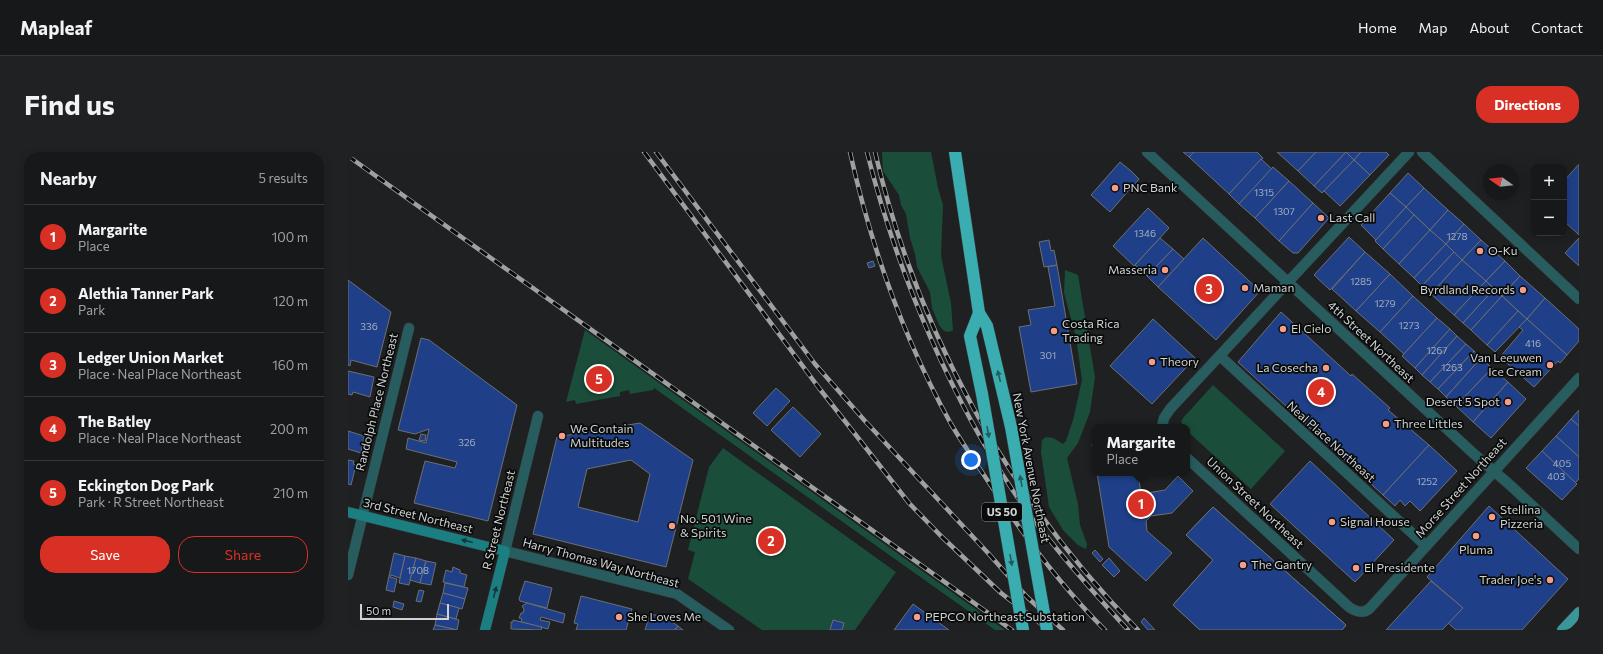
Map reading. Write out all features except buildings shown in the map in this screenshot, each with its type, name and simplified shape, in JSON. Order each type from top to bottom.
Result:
[{"type":"highway","name":"New York Avenue Northeast","points":[[955,152],[979,313],[987,326],[1011,427],[1047,630]]},
{"type":"highway","name":"New York Avenue Northeast","points":[[979,313],[970,336],[982,394],[1023,630]]},
{"type":"main road","points":[[1562,630],[1579,612]]},
{"type":"street","name":"4th Street Northeast","points":[[1147,152],[1579,549]]},
{"type":"street","points":[[1163,424],[1164,418],[1170,409],[1409,152]]},
{"type":"street","points":[[1422,152],[1579,299]]},
{"type":"street","name":"Randolph Place Northeast","points":[[348,575],[409,328]]},
{"type":"street","name":"Neal Place Northeast","points":[[1220,356],[1426,546]]},
{"type":"street","name":"Morse Street Northeast","points":[[1360,612],[1368,610],[1579,378]]},
{"type":"street","name":"R Street Northeast","points":[[485,630],[538,416]]},
{"type":"street","name":"Union Street Northeast","points":[[1190,461],[1350,607],[1360,612]]},
{"type":"street","name":"3rd Street Northeast","points":[[348,512],[505,551]]},
{"type":"street","name":"Harry Thomas Way Northeast","points":[[505,551],[677,594],[729,630]]},
{"type":"green space","points":[[882,152],[931,152],[943,205],[941,256],[951,303],[953,331],[947,332],[943,330],[939,325],[932,308],[930,292],[917,267],[906,214],[901,205],[899,195],[883,171]]},
{"type":"green space","points":[[1065,270],[1078,275],[1095,377],[1090,412],[1078,443],[1067,458],[1078,504],[1080,525],[1087,544],[1086,549],[1078,545],[1063,530],[1049,507],[1041,452],[1042,440],[1046,437],[1053,438],[1063,444],[1066,441],[1073,420],[1082,380],[1076,337],[1064,293]]},
{"type":"green space","points":[[585,330],[1005,630],[995,630],[654,388],[653,390],[630,394],[629,390],[620,392],[620,396],[576,404],[575,400],[566,402]]},
{"type":"green space","points":[[1213,385],[1285,451],[1251,489],[1190,434],[1190,424],[1182,424],[1181,422]]},
{"type":"green space","points":[[723,448],[896,572],[855,630],[762,630],[688,579],[695,552],[688,550],[709,467]]},
{"type":"railway","points":[[644,152],[819,388],[909,503],[941,536],[1001,593],[1049,630]]},
{"type":"railway","points":[[656,152],[815,364],[865,421],[1027,597],[1063,630]]},
{"type":"railway","points":[[850,152],[868,223],[891,292],[918,359],[951,424],[1023,532],[1062,583],[1105,630]]},
{"type":"railway","points":[[867,152],[880,199],[912,292],[931,338],[975,427],[999,470],[1029,515],[1073,569],[1128,630]]},
{"type":"railway","points":[[875,152],[893,219],[916,284],[943,347],[974,409],[1009,468],[1048,525],[1091,579],[1138,630]]},
{"type":"railway","points":[[348,156],[1012,630]]},
{"type":"place","name":"PNC Bank","points":[[1115,188]]},
{"type":"place","name":"Last Call","points":[[1321,218]]},
{"type":"place","name":"O-Ku","points":[[1480,251]]},
{"type":"place","name":"Masseria","points":[[1165,270]]},
{"type":"place","name":"Maman","points":[[1245,288]]},
{"type":"place","name":"Ledger Union Market","points":[[1209,289]]},
{"type":"place","name":"Byrdland Records","points":[[1523,290]]},
{"type":"place","name":"El Cielo","points":[[1283,329]]},
{"type":"place","name":"Costa Rica Trading","points":[[1054,331]]},
{"type":"place","name":"Theory","points":[[1152,362]]},
{"type":"place","name":"Van Leeuwen Ice Cream","points":[[1550,365]]},
{"type":"place","name":"La Cosecha","points":[[1326,368]]},
{"type":"place","name":"Eckington Dog Park","points":[[599,379]]},
{"type":"place","name":"The Batley","points":[[1321,392]]},
{"type":"place","name":"Desert 5 Spot","points":[[1508,402]]},
{"type":"place","name":"Three Littles","points":[[1386,424]]},
{"type":"place","name":"We Contain Multitudes","points":[[562,436]]},
{"type":"place","name":"Margarite","points":[[1141,504]]},
{"type":"place","name":"Stellina Pizzeria","points":[[1492,517]]},
{"type":"place","name":"Signal House","points":[[1332,522]]},
{"type":"place","name":"No. 501 Wine & Spirits","points":[[672,526]]},
{"type":"place","name":"Pluma","points":[[1476,536]]},
{"type":"place","name":"Alethia Tanner Park","points":[[771,541]]},
{"type":"place","name":"The Gantry","points":[[1243,565]]},
{"type":"place","name":"El Presidente","points":[[1356,568]]},
{"type":"place","name":"Trader Joe's","points":[[1550,580]]},
{"type":"place","name":"She Loves Me","points":[[619,617]]},
{"type":"place","name":"PEPCO Northeast Substation","points":[[917,617]]}]
